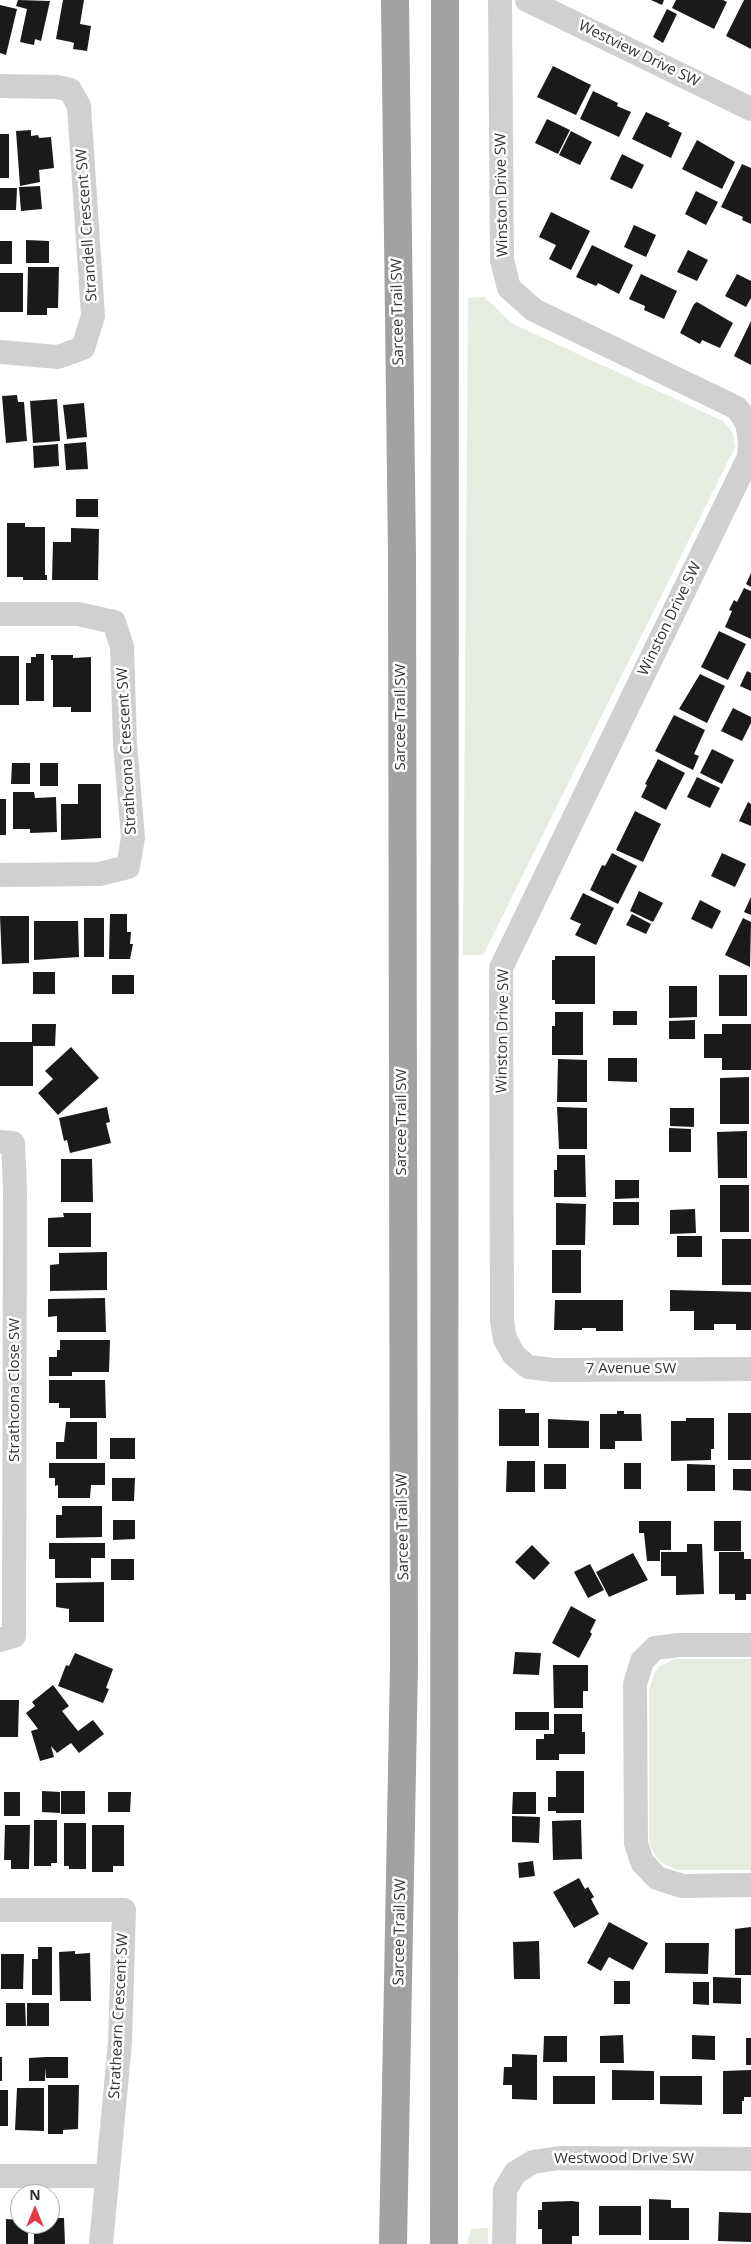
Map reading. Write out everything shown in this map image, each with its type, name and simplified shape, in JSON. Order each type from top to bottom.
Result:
[{"type":"highway","name":"Sarcee Trail SW","points":[[393,2238],[404,1665],[402,556],[395,0]]},
{"type":"highway","points":[[444,2244],[445,0]]},
{"type":"street","name":"Winston Drive SW","points":[[500,0],[502,260],[509,288],[534,310],[736,408],[747,423],[750,441],[749,457],[501,968],[502,1321],[505,1339],[516,1356]]},
{"type":"street","name":"Westview Drive SW","points":[[527,0],[751,109]]},
{"type":"street","name":"Strandell Crescent SW","points":[[0,86],[57,86],[70,90],[79,106],[93,316],[83,348],[58,357],[0,352]]},
{"type":"street","name":"Strathcona Crescent SW","points":[[0,614],[78,614],[114,622],[122,647],[133,838],[128,867],[99,874],[0,875]]},
{"type":"street","name":"Strathcona Close SW","points":[[0,1142],[13,1143],[15,1189],[14,1636],[0,1640]]},
{"type":"street","name":"7 Avenue SW","points":[[516,1356],[528,1367],[553,1370],[751,1369]]},
{"type":"street","points":[[751,1645],[679,1645],[655,1648],[642,1661],[635,1684],[635,1694],[636,1843],[642,1862],[657,1878],[682,1886],[751,1886]]},
{"type":"street","name":"Strathearn Crescent SW","points":[[0,1910],[124,1910],[120,2043],[101,2244]]},
{"type":"street","name":"Westwood Drive SW","points":[[504,2244],[505,2190],[515,2173],[533,2162],[559,2158],[751,2159]]},
{"type":"street","points":[[0,2176],[106,2176]]},
{"type":"shaded area","points":[[484,297],[513,324],[723,421],[733,433],[735,447],[483,955],[463,955],[468,298]]},
{"type":"shaded area","points":[[675,1659],[751,1659],[751,1870],[677,1870],[659,1861],[651,1848],[649,1840],[649,1690],[655,1672],[660,1666]]},
{"type":"shaded area","points":[[488,2228],[488,2244],[467,2244],[471,2229]]},
{"type":"building","points":[[18,0],[50,1],[41,41],[35,39],[34,45],[20,42],[27,9],[16,6]]},
{"type":"building","points":[[63,0],[84,0],[80,24],[91,26],[87,51],[73,49],[74,43],[56,39]]},
{"type":"building","points":[[651,0],[664,0],[662,5]]},
{"type":"building","points":[[676,0],[723,0],[727,2],[714,29],[672,8]]},
{"type":"building","points":[[744,0],[751,0],[751,49],[726,36]]},
{"type":"building","points":[[0,5],[17,9],[6,55],[0,53]]},
{"type":"building","points":[[667,9],[677,14],[663,43],[653,37]]},
{"type":"building","points":[[553,66],[591,85],[576,115],[537,97]]},
{"type":"building","points":[[593,91],[618,103],[617,106],[631,112],[619,137],[580,119]]},
{"type":"building","points":[[646,112],[670,123],[668,126],[682,133],[671,158],[632,139]]},
{"type":"building","points":[[547,119],[570,130],[558,154],[535,143]]},
{"type":"building","points":[[31,130],[31,136],[38,135],[39,138],[51,137],[54,168],[39,170],[40,182],[20,186],[16,131]]},
{"type":"building","points":[[571,131],[592,142],[580,165],[559,155]]},
{"type":"building","points":[[0,134],[9,134],[9,178],[0,178]]},
{"type":"building","points":[[697,140],[735,162],[722,189],[682,169]]},
{"type":"building","points":[[622,154],[644,165],[632,189],[610,179]]},
{"type":"building","points":[[742,164],[751,168],[751,224],[742,220],[743,217],[721,207]]},
{"type":"building","points":[[40,186],[42,209],[21,211],[19,187]]},
{"type":"building","points":[[0,188],[17,188],[16,210],[0,210]]},
{"type":"building","points":[[696,191],[718,202],[706,225],[685,214]]},
{"type":"building","points":[[551,212],[590,231],[571,270],[549,259],[556,245],[539,237]]},
{"type":"building","points":[[634,225],[656,235],[646,257],[624,247]]},
{"type":"building","points":[[26,240],[49,241],[49,263],[26,263]]},
{"type":"building","points":[[0,241],[12,241],[12,264],[0,264]]},
{"type":"building","points":[[592,245],[633,265],[619,294],[598,283],[596,286],[576,277]]},
{"type":"building","points":[[688,250],[708,260],[697,281],[677,272]]},
{"type":"building","points":[[28,267],[59,267],[58,308],[47,308],[47,315],[27,315]]},
{"type":"building","points":[[0,273],[23,273],[23,312],[0,312]]},
{"type":"building","points":[[641,274],[677,291],[664,319],[644,310],[645,306],[629,299]]},
{"type":"building","points":[[737,274],[751,281],[751,298],[746,307],[725,296]]},
{"type":"building","points":[[697,302],[733,323],[720,348],[702,340],[700,344],[680,333],[694,304]]},
{"type":"building","points":[[751,321],[751,365],[734,356]]},
{"type":"building","points":[[17,395],[18,402],[24,402],[27,441],[6,443],[2,396]]},
{"type":"building","points":[[57,399],[60,441],[33,443],[30,401]]},
{"type":"building","points":[[84,403],[87,437],[67,439],[63,405]]},
{"type":"building","points":[[86,442],[88,469],[66,470],[64,444]]},
{"type":"building","points":[[58,444],[59,466],[34,468],[33,446]]},
{"type":"building","points":[[76,499],[98,499],[98,517],[76,517]]},
{"type":"building","points":[[7,523],[25,523],[25,527],[45,527],[45,575],[47,575],[47,580],[23,580],[23,577],[7,577]]},
{"type":"building","points":[[71,528],[99,529],[98,580],[52,580],[53,542],[71,542]]},
{"type":"building","points":[[751,573],[751,587],[746,584]]},
{"type":"building","points":[[744,588],[751,591],[751,639],[725,627],[732,611],[729,610],[734,600],[737,602]]},
{"type":"building","points":[[719,631],[746,644],[728,680],[701,667]]},
{"type":"building","points":[[36,654],[44,654],[44,701],[26,701],[26,663],[31,663],[31,657],[36,657]]},
{"type":"building","points":[[51,655],[73,655],[73,658],[91,657],[91,712],[71,712],[71,707],[53,707],[53,660],[51,660]]},
{"type":"building","points":[[0,656],[19,656],[19,705],[0,705]]},
{"type":"building","points":[[747,671],[751,673],[751,691],[740,686]]},
{"type":"building","points":[[700,674],[725,686],[707,723],[679,709]]},
{"type":"building","points":[[733,708],[751,717],[751,723],[742,741],[721,731]]},
{"type":"building","points":[[674,715],[705,730],[694,754],[699,756],[693,770],[655,751]]},
{"type":"building","points":[[712,749],[734,760],[722,784],[700,773]]},
{"type":"building","points":[[658,759],[685,773],[666,810],[641,797],[647,785],[645,784]]},
{"type":"building","points":[[12,763],[30,763],[30,784],[11,784]]},
{"type":"building","points":[[40,763],[58,763],[58,786],[40,786]]},
{"type":"building","points":[[697,777],[720,788],[710,808],[687,797]]},
{"type":"building","points":[[78,784],[101,784],[101,838],[61,840],[61,804],[78,804]]},
{"type":"building","points":[[13,792],[34,792],[35,798],[56,797],[57,832],[30,833],[30,829],[13,829]]},
{"type":"building","points":[[0,799],[6,799],[6,835],[0,835]]},
{"type":"building","points":[[748,802],[751,804],[751,826],[739,821]]},
{"type":"building","points":[[635,811],[661,824],[643,862],[616,850]]},
{"type":"building","points":[[612,853],[637,866],[618,904],[590,890],[602,865],[605,866]]},
{"type":"building","points":[[722,853],[746,864],[735,887],[711,876]]},
{"type":"building","points":[[639,891],[663,903],[653,922],[630,911]]},
{"type":"building","points":[[583,893],[614,908],[596,945],[575,935],[581,924],[570,919]]},
{"type":"building","points":[[751,897],[751,915],[744,912]]},
{"type":"building","points":[[700,900],[721,911],[712,929],[691,919]]},
{"type":"building","points":[[110,914],[127,914],[127,932],[131,932],[130,944],[133,944],[130,959],[109,959]]},
{"type":"building","points":[[632,914],[651,924],[646,934],[626,925]]},
{"type":"building","points":[[0,916],[29,916],[29,963],[2,964]]},
{"type":"building","points":[[84,918],[104,918],[104,957],[84,957]]},
{"type":"building","points":[[743,918],[751,922],[750,967],[725,955]]},
{"type":"building","points":[[34,921],[78,921],[79,957],[34,960]]},
{"type":"building","points":[[555,956],[595,956],[595,1004],[555,1004],[555,1000],[552,1000],[552,960],[555,960]]},
{"type":"building","points":[[33,972],[55,972],[55,994],[33,994]]},
{"type":"building","points":[[112,975],[134,975],[134,994],[112,994]]},
{"type":"building","points":[[719,975],[747,975],[747,1016],[719,1016]]},
{"type":"building","points":[[669,986],[697,986],[697,1017],[669,1018]]},
{"type":"building","points":[[613,1011],[637,1011],[637,1025],[613,1025]]},
{"type":"building","points":[[555,1012],[583,1012],[583,1055],[552,1055],[552,1026],[555,1026]]},
{"type":"building","points":[[695,1020],[695,1039],[669,1039],[669,1021]]},
{"type":"building","points":[[32,1024],[56,1024],[55,1046],[33,1046],[33,1086],[0,1086],[0,1042],[32,1042]]},
{"type":"building","points":[[722,1024],[751,1024],[751,1070],[722,1070],[722,1058],[704,1058],[704,1034],[722,1034]]},
{"type":"building","points":[[71,1047],[99,1078],[58,1115],[38,1093],[53,1079],[45,1071]]},
{"type":"building","points":[[608,1058],[637,1058],[637,1082],[608,1081]]},
{"type":"building","points":[[558,1059],[587,1060],[587,1102],[557,1102]]},
{"type":"building","points":[[749,1077],[749,1124],[720,1124],[720,1078]]},
{"type":"building","points":[[107,1107],[110,1122],[106,1123],[111,1143],[70,1153],[67,1140],[64,1141],[59,1118]]},
{"type":"building","points":[[557,1107],[587,1108],[587,1149],[559,1149]]},
{"type":"building","points":[[670,1108],[694,1108],[694,1127],[670,1126]]},
{"type":"building","points":[[669,1128],[691,1129],[691,1152],[669,1152]]},
{"type":"building","points":[[747,1131],[747,1178],[718,1178],[717,1132]]},
{"type":"building","points":[[557,1155],[585,1155],[586,1197],[554,1197],[554,1170],[557,1170]]},
{"type":"building","points":[[61,1159],[92,1159],[93,1202],[61,1202]]},
{"type":"building","points":[[615,1180],[639,1180],[639,1198],[615,1199]]},
{"type":"building","points":[[720,1185],[749,1185],[749,1232],[720,1232]]},
{"type":"building","points":[[613,1202],[639,1202],[639,1225],[613,1225]]},
{"type":"building","points":[[556,1203],[586,1204],[585,1245],[556,1245]]},
{"type":"building","points":[[695,1209],[696,1233],[670,1234],[670,1210]]},
{"type":"building","points":[[63,1213],[91,1213],[91,1247],[48,1247],[48,1218],[64,1217]]},
{"type":"building","points":[[677,1236],[702,1236],[702,1257],[677,1257]]},
{"type":"building","points":[[722,1239],[751,1239],[751,1285],[722,1285]]},
{"type":"building","points":[[552,1250],[581,1250],[581,1293],[552,1293]]},
{"type":"building","points":[[107,1252],[107,1290],[50,1291],[50,1265],[59,1264],[59,1253]]},
{"type":"building","points":[[670,1290],[751,1292],[751,1330],[736,1330],[736,1324],[714,1324],[714,1330],[694,1330],[694,1311],[670,1311]]},
{"type":"building","points":[[105,1298],[106,1332],[57,1332],[57,1316],[48,1317],[48,1299]]},
{"type":"building","points":[[555,1300],[623,1300],[623,1331],[596,1331],[596,1328],[554,1330]]},
{"type":"building","points":[[60,1340],[110,1340],[109,1372],[72,1372],[72,1376],[49,1376],[49,1357],[57,1357],[57,1350],[60,1350]]},
{"type":"building","points":[[49,1380],[105,1380],[106,1418],[70,1418],[70,1408],[59,1408],[59,1403],[49,1403]]},
{"type":"building","points":[[499,1409],[525,1409],[525,1413],[539,1413],[539,1446],[499,1446]]},
{"type":"building","points":[[617,1411],[624,1411],[624,1414],[641,1414],[642,1441],[615,1441],[615,1449],[600,1449],[600,1414],[617,1414]]},
{"type":"building","points":[[728,1413],[751,1413],[751,1460],[728,1460]]},
{"type":"building","points":[[686,1418],[714,1418],[714,1449],[711,1449],[711,1460],[671,1461],[671,1421],[686,1421]]},
{"type":"building","points":[[548,1419],[589,1421],[589,1448],[548,1448]]},
{"type":"building","points":[[66,1422],[97,1422],[97,1459],[56,1459],[56,1442],[64,1442]]},
{"type":"building","points":[[110,1438],[135,1438],[135,1459],[110,1459]]},
{"type":"building","points":[[507,1461],[535,1461],[535,1492],[506,1492]]},
{"type":"building","points":[[49,1463],[105,1463],[105,1485],[91,1485],[90,1498],[58,1498],[58,1485],[55,1486],[55,1478],[49,1478]]},
{"type":"building","points":[[624,1463],[641,1463],[641,1489],[624,1489]]},
{"type":"building","points":[[544,1464],[566,1464],[566,1489],[544,1489]]},
{"type":"building","points":[[687,1464],[715,1465],[715,1491],[687,1491]]},
{"type":"building","points":[[733,1469],[751,1469],[751,1491],[733,1490]]},
{"type":"building","points":[[112,1478],[135,1478],[134,1501],[112,1501]]},
{"type":"building","points":[[62,1506],[102,1506],[102,1537],[56,1538],[56,1515],[62,1515]]},
{"type":"building","points":[[113,1520],[135,1520],[135,1539],[113,1540]]},
{"type":"building","points":[[639,1521],[671,1521],[671,1550],[660,1550],[660,1561],[647,1561],[644,1533],[639,1533]]},
{"type":"building","points":[[714,1521],[741,1521],[741,1551],[714,1551]]},
{"type":"building","points":[[49,1543],[105,1543],[105,1558],[91,1558],[91,1578],[55,1578],[55,1559],[49,1559]]},
{"type":"building","points":[[687,1544],[702,1544],[704,1594],[676,1595],[676,1576],[661,1576],[661,1552],[687,1552]]},
{"type":"building","points":[[532,1545],[550,1563],[534,1580],[515,1562]]},
{"type":"building","points":[[719,1552],[744,1552],[744,1559],[751,1559],[751,1594],[746,1594],[746,1600],[735,1600],[735,1594],[719,1594]]},
{"type":"building","points":[[633,1553],[648,1580],[609,1597],[596,1572]]},
{"type":"building","points":[[111,1559],[134,1559],[134,1580],[111,1580]]},
{"type":"building","points":[[590,1564],[604,1590],[588,1598],[574,1572]]},
{"type":"building","points":[[104,1582],[104,1622],[69,1622],[69,1609],[56,1607],[56,1583]]},
{"type":"building","points":[[571,1606],[596,1620],[590,1632],[592,1634],[579,1658],[552,1643]]},
{"type":"building","points":[[515,1652],[541,1653],[539,1675],[513,1674]]},
{"type":"building","points":[[75,1653],[113,1669],[106,1688],[109,1689],[103,1703],[58,1686],[66,1665],[69,1666]]},
{"type":"building","points":[[553,1665],[588,1665],[588,1691],[583,1691],[583,1708],[554,1708]]},
{"type":"building","points":[[53,1685],[69,1706],[62,1711],[78,1731],[93,1720],[104,1734],[79,1753],[71,1743],[57,1753],[51,1746],[54,1757],[40,1761],[31,1731],[38,1729],[26,1713],[35,1706],[32,1702]]},
{"type":"building","points":[[0,1700],[19,1700],[18,1737],[0,1737]]},
{"type":"building","points":[[515,1712],[549,1712],[549,1730],[515,1730]]},
{"type":"building","points":[[554,1714],[582,1714],[582,1732],[585,1732],[585,1754],[559,1754],[559,1760],[536,1760],[536,1739],[544,1739],[544,1734],[554,1734]]},
{"type":"building","points":[[556,1771],[584,1771],[584,1813],[556,1813],[556,1811],[548,1811],[548,1797],[556,1797]]},
{"type":"building","points":[[42,1791],[60,1792],[60,1813],[42,1812]]},
{"type":"building","points":[[61,1791],[85,1791],[85,1814],[61,1814]]},
{"type":"building","points":[[4,1792],[20,1792],[20,1816],[4,1816]]},
{"type":"building","points":[[108,1792],[131,1792],[130,1812],[108,1812]]},
{"type":"building","points":[[513,1792],[536,1792],[536,1814],[512,1814]]},
{"type":"building","points":[[512,1816],[540,1817],[539,1843],[512,1842]]},
{"type":"building","points":[[34,1820],[57,1820],[57,1863],[51,1863],[51,1866],[34,1866]]},
{"type":"building","points":[[581,1820],[582,1859],[553,1860],[552,1821]]},
{"type":"building","points":[[64,1823],[86,1823],[86,1869],[69,1869],[69,1866],[64,1866]]},
{"type":"building","points":[[5,1825],[30,1825],[29,1869],[11,1869],[11,1860],[4,1860]]},
{"type":"building","points":[[92,1825],[124,1825],[124,1866],[113,1866],[113,1872],[92,1872]]},
{"type":"building","points":[[533,1861],[535,1876],[519,1878],[518,1863]]},
{"type":"building","points":[[579,1878],[585,1889],[588,1887],[594,1897],[591,1899],[599,1914],[574,1928],[553,1892]]},
{"type":"building","points":[[609,1922],[648,1943],[633,1970],[609,1957],[601,1971],[587,1963]]},
{"type":"building","points":[[751,1927],[751,1975],[735,1975],[735,1929]]},
{"type":"building","points":[[539,1941],[540,1979],[514,1979],[513,1942]]},
{"type":"building","points":[[665,1943],[709,1943],[708,1974],[665,1973]]},
{"type":"building","points":[[38,1947],[52,1947],[52,1995],[32,1995],[32,1959],[38,1959]]},
{"type":"building","points":[[75,1951],[75,1954],[90,1953],[91,2001],[60,2001],[59,1952]]},
{"type":"building","points":[[1,1954],[24,1954],[23,1989],[1,1989]]},
{"type":"building","points":[[713,1977],[741,1978],[741,2004],[713,2003]]},
{"type":"building","points":[[614,1981],[630,1981],[630,2004],[614,2004]]},
{"type":"building","points":[[693,1982],[709,1982],[709,2005],[693,2004]]},
{"type":"building","points":[[6,2003],[25,2003],[26,2026],[6,2026]]},
{"type":"building","points":[[27,2003],[49,2003],[49,2026],[27,2026]]},
{"type":"building","points":[[623,2035],[624,2063],[600,2063],[600,2036]]},
{"type":"building","points":[[692,2035],[715,2036],[715,2060],[692,2059]]},
{"type":"building","points":[[544,2036],[567,2036],[567,2062],[543,2062]]},
{"type":"building","points":[[746,2038],[751,2038],[751,2065],[746,2065]]},
{"type":"building","points":[[512,2054],[537,2055],[537,2100],[512,2099],[512,2085],[503,2085],[504,2067],[512,2067]]},
{"type":"building","points":[[0,2057],[2,2057],[2,2081],[0,2081]]},
{"type":"building","points":[[68,2057],[68,2078],[46,2078],[45,2068],[45,2081],[29,2081],[29,2058]]},
{"type":"building","points":[[612,2070],[654,2071],[654,2100],[612,2100]]},
{"type":"building","points":[[751,2070],[751,2097],[744,2097],[744,2101],[742,2101],[742,2114],[723,2114],[723,2071]]},
{"type":"building","points":[[553,2076],[595,2076],[595,2104],[553,2104]]},
{"type":"building","points":[[660,2076],[702,2076],[702,2105],[660,2104]]},
{"type":"building","points":[[48,2085],[79,2085],[78,2129],[63,2130],[63,2134],[48,2134]]},
{"type":"building","points":[[17,2088],[44,2088],[44,2131],[15,2130]]},
{"type":"building","points":[[0,2090],[8,2090],[8,2126],[0,2126]]},
{"type":"building","points":[[649,2199],[671,2200],[671,2208],[689,2208],[689,2240],[649,2240]]},
{"type":"building","points":[[542,2202],[579,2202],[579,2236],[572,2236],[572,2244],[542,2244],[542,2229],[538,2229],[538,2210],[542,2210]]},
{"type":"building","points":[[599,2206],[641,2206],[641,2235],[599,2235]]},
{"type":"building","points":[[719,2212],[751,2213],[751,2242],[718,2241]]},
{"type":"building","points":[[60,2218],[64,2218],[65,2244],[34,2244],[34,2234],[60,2234]]},
{"type":"building","points":[[6,2219],[10,2219],[10,2234],[28,2234],[28,2244],[6,2244]]}]
